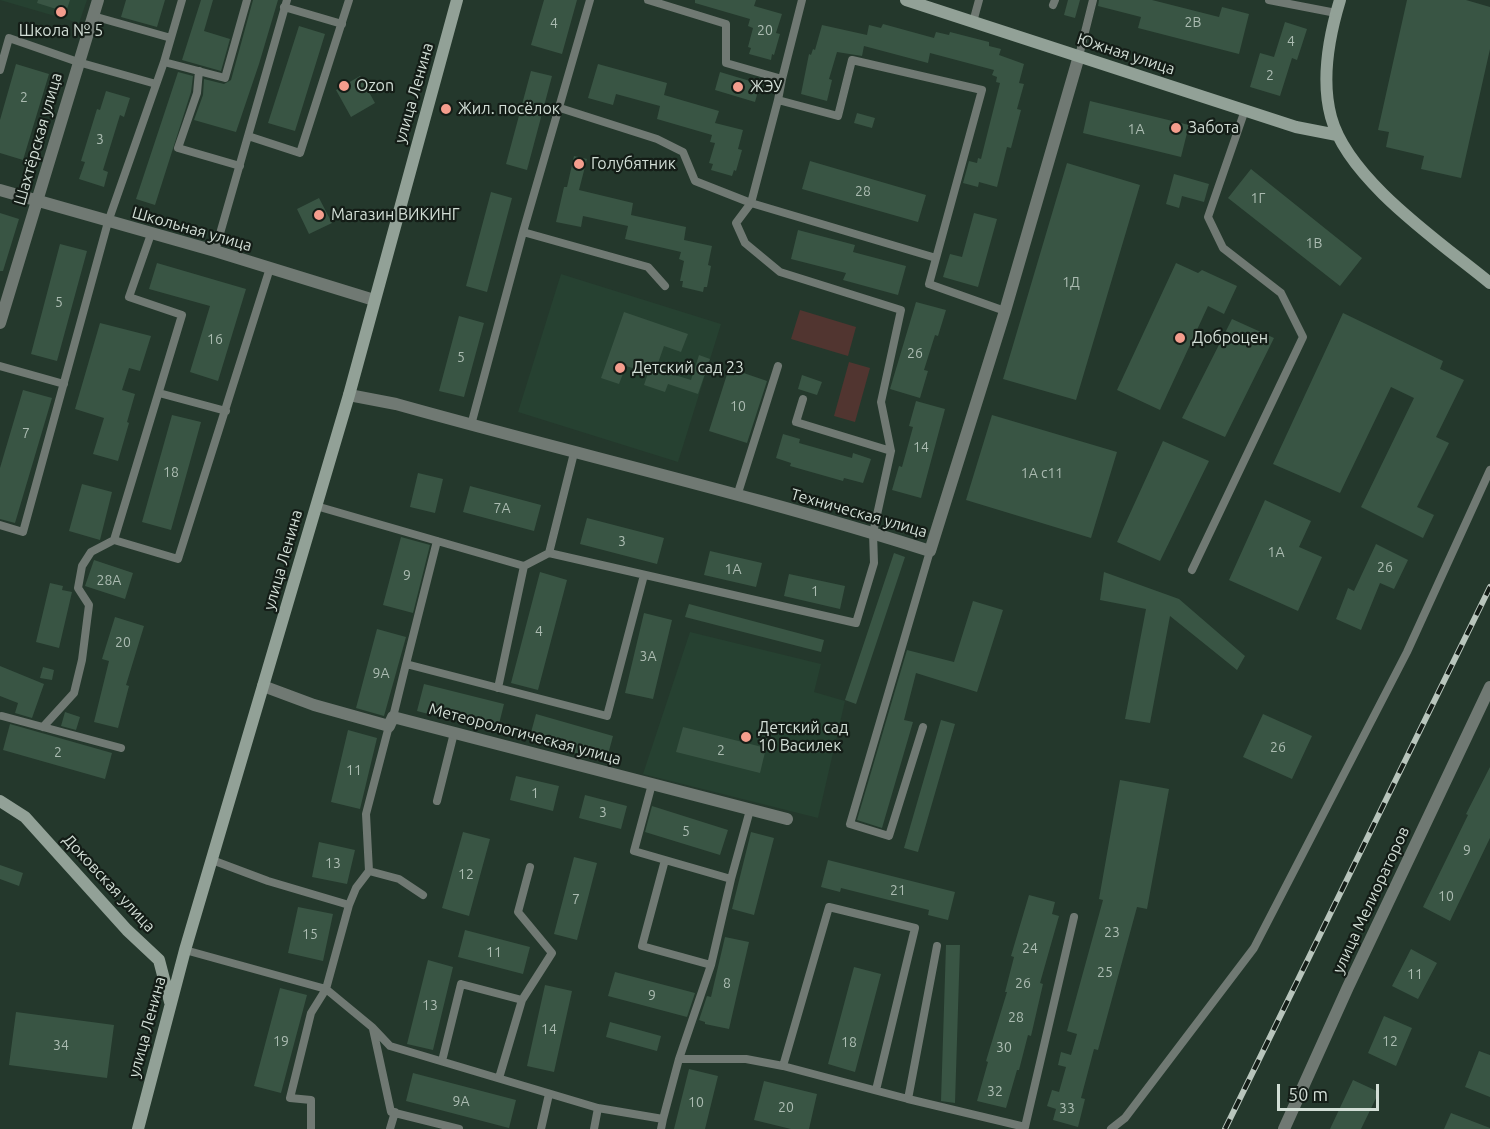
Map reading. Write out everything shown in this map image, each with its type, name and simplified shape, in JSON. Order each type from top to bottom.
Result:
[{"type":"main road","name":"улица Ленина","points":[[138,1129],[185,950],[349,395],[457,0]]},
{"type":"main road","name":"Южная улица","points":[[906,0],[935,4],[972,21],[1296,127],[1337,135]]},
{"type":"main road","points":[[1340,0],[1329,53],[1327,92],[1330,116],[1337,135],[1348,155],[1371,182],[1396,206],[1490,283]]},
{"type":"main road","name":"Доковская улица","points":[[0,801],[25,817],[127,930],[159,960],[171,1003]]},
{"type":"street","name":"Шахтёрская улица","points":[[0,323],[98,0]]},
{"type":"street","name":"Техническая улица","points":[[349,395],[396,404],[873,533],[930,551],[1005,311],[1079,56]]},
{"type":"street","name":"Школьная улица","points":[[0,190],[374,300]]},
{"type":"street","name":"Метеорологическая улица","points":[[263,686],[314,705],[454,733],[787,819]]},
{"type":"street","name":"улица Мелиораторов","points":[[1284,1129],[1348,987],[1490,687]]},
{"type":"lane","points":[[0,525],[23,532],[108,222],[164,62],[182,0]]},
{"type":"lane","points":[[164,62],[225,78],[247,0]]},
{"type":"lane","points":[[248,136],[300,153],[349,0]]},
{"type":"lane","points":[[471,426],[523,232],[590,0]]},
{"type":"lane","points":[[648,0],[726,24],[726,63],[782,79]]},
{"type":"lane","points":[[316,506],[524,566],[549,553],[856,623],[874,563],[873,533],[891,451],[881,402],[901,310],[780,272],[745,243],[736,223],[752,203],[802,0]]},
{"type":"lane","points":[[972,21],[979,0]]},
{"type":"lane","points":[[1079,56],[1093,0]]},
{"type":"lane","points":[[1269,0],[1336,13]]},
{"type":"lane","points":[[215,252],[286,4],[342,24]]},
{"type":"lane","points":[[93,16],[171,38]]},
{"type":"lane","points":[[0,70],[9,38],[78,62],[156,84]]},
{"type":"lane","points":[[778,100],[838,116],[852,60],[982,90],[929,284],[1005,311]]},
{"type":"lane","points":[[199,71],[196,93],[178,148],[240,166]]},
{"type":"lane","points":[[560,108],[657,139],[683,152],[695,181],[752,203],[936,258]]},
{"type":"lane","points":[[1192,570],[1303,337],[1281,294],[1223,248],[1208,218],[1245,110]]},
{"type":"lane","points":[[523,232],[648,267],[665,286]]},
{"type":"lane","points":[[114,540],[183,315],[129,297],[151,234]]},
{"type":"lane","points":[[43,727],[74,693],[82,660],[88,605],[78,588],[82,566],[91,552],[114,540],[178,558],[270,268]]},
{"type":"lane","points":[[0,366],[64,384]]},
{"type":"lane","points":[[738,496],[778,366]]},
{"type":"lane","points":[[159,393],[226,411]]},
{"type":"lane","points":[[803,399],[796,422],[891,451]]},
{"type":"lane","points":[[549,553],[574,453]]},
{"type":"lane","points":[[1111,1129],[1125,1118],[1254,948],[1407,652],[1490,470]]},
{"type":"lane","points":[[311,1129],[311,1100],[290,1098],[311,1013],[326,989],[356,888],[369,871],[366,814],[437,541]]},
{"type":"lane","points":[[923,726],[889,836],[850,825],[930,551]]},
{"type":"lane","points":[[498,688],[524,566]]},
{"type":"lane","points":[[406,664],[608,716],[644,575]]},
{"type":"lane","points":[[1,718],[121,748]]},
{"type":"lane","points":[[437,801],[454,733]]},
{"type":"lane","points":[[652,784],[634,851],[731,879]]},
{"type":"lane","points":[[661,1129],[679,1059],[711,965],[750,810]]},
{"type":"lane","points":[[212,860],[350,905]]},
{"type":"lane","points":[[665,860],[642,946],[711,965]]},
{"type":"lane","points":[[499,1078],[522,1000],[552,953],[518,912],[530,867]]},
{"type":"lane","points":[[369,871],[399,879],[423,895]]},
{"type":"lane","points":[[783,1066],[829,907],[915,928],[876,1090]]},
{"type":"lane","points":[[679,1059],[746,1059],[783,1066],[1029,1128],[1074,917]]},
{"type":"lane","points":[[908,1099],[937,946]]},
{"type":"lane","points":[[185,950],[326,989],[372,1027],[390,1046],[598,1108],[663,1119]]},
{"type":"lane","points":[[442,1061],[460,984],[522,1000]]},
{"type":"lane","points":[[372,1027],[391,1112],[459,1129]]},
{"type":"lane","points":[[541,1129],[549,1094]]},
{"type":"lane","points":[[594,1129],[598,1108]]},
{"type":"lane","points":[[390,1129],[395,1112]]},
{"type":"shaded area","name":"Школа № 5","points":[[0,0],[87,0],[79,23]]},
{"type":"shaded area","name":"Детский сад 23","points":[[561,274],[721,324],[678,462],[518,412]]},
{"type":"shaded area","points":[[800,310],[856,327],[848,356],[791,339]]},
{"type":"shaded area","points":[[849,362],[870,368],[855,422],[834,416]]},
{"type":"shaded area","name":"Детский сад 10 Василек","points":[[690,632],[821,664],[814,692],[845,701],[818,818],[643,774]]},
{"type":"building","points":[[38,0],[70,0],[66,12],[37,3]]},
{"type":"building","points":[[126,0],[165,0],[157,27],[121,17]]},
{"type":"building","points":[[201,0],[213,0],[204,31],[230,39],[221,71],[182,60]]},
{"type":"building","points":[[253,0],[278,0],[236,132],[194,120],[203,95],[204,79],[224,84],[231,80]]},
{"type":"building","points":[[544,0],[577,0],[562,54],[531,45]]},
{"type":"building","points":[[695,0],[756,0],[754,6],[782,14],[776,33],[780,34],[771,60],[749,54],[751,48],[748,47],[753,28],[748,26],[750,19],[695,3]]},
{"type":"building","points":[[1068,0],[1080,0],[1075,18],[1064,15]]},
{"type":"building","points":[[1099,0],[1152,0],[1219,17],[1222,7],[1249,14],[1239,54],[1138,28],[1141,17],[1098,6]]},
{"type":"building","points":[[1407,0],[1466,0],[1490,7],[1490,49],[1461,178],[1421,169],[1424,156],[1386,147],[1389,132],[1378,130]]},
{"type":"building","points":[[1285,22],[1307,29],[1297,60],[1292,58],[1280,96],[1250,87],[1260,53],[1274,57]]},
{"type":"building","points":[[883,24],[934,38],[936,32],[949,35],[950,32],[989,42],[989,46],[1001,49],[999,55],[1024,64],[1019,83],[1024,84],[1017,109],[1021,110],[1011,148],[1007,147],[997,187],[979,182],[978,187],[963,183],[969,161],[977,163],[978,158],[981,159],[1000,83],[996,82],[997,77],[992,75],[994,70],[930,53],[928,63],[864,46],[862,56],[837,52],[829,79],[832,80],[827,101],[801,94],[809,54],[811,55],[813,49],[815,50],[822,25],[867,35],[869,25],[881,28]]},
{"type":"building","points":[[299,26],[325,34],[295,131],[268,123]]},
{"type":"building","points":[[16,64],[49,74],[23,160],[0,153],[0,120]]},
{"type":"building","points":[[598,64],[667,83],[664,95],[719,111],[715,123],[743,130],[738,149],[742,150],[736,171],[734,170],[732,176],[711,170],[713,164],[709,163],[715,143],[710,142],[712,135],[657,119],[660,106],[616,94],[613,105],[588,98]]},
{"type":"building","points":[[531,71],[552,76],[527,170],[506,164]]},
{"type":"building","points":[[178,72],[193,76],[191,92],[155,205],[136,199]]},
{"type":"building","name":"ЖЭУ","points":[[720,72],[760,84],[755,102],[715,90]]},
{"type":"building","points":[[360,76],[375,103],[351,117],[336,90]]},
{"type":"building","points":[[106,91],[130,98],[124,117],[120,115],[103,170],[108,172],[104,187],[79,179],[85,162],[81,161],[97,109],[100,110]]},
{"type":"building","points":[[1090,101],[1189,125],[1181,157],[1083,133]]},
{"type":"building","points":[[857,113],[875,118],[872,128],[854,123]]},
{"type":"building","points":[[574,156],[587,159],[579,190],[633,203],[631,215],[686,227],[684,240],[712,246],[707,287],[704,287],[703,292],[682,287],[683,281],[680,281],[684,261],[679,259],[681,252],[625,239],[628,226],[583,216],[581,227],[556,222]]},
{"type":"building","points":[[810,161],[926,195],[918,222],[802,189]]},
{"type":"building","points":[[1067,163],[1140,185],[1076,400],[1003,379]]},
{"type":"building","points":[[1251,169],[1362,258],[1340,286],[1228,198]]},
{"type":"building","points":[[1174,174],[1209,184],[1204,202],[1182,196],[1179,208],[1166,204]]},
{"type":"building","points":[[491,192],[512,198],[487,292],[466,286]]},
{"type":"building","points":[[319,198],[332,223],[309,234],[297,209]]},
{"type":"building","points":[[0,213],[19,219],[3,271],[0,271]]},
{"type":"building","points":[[974,213],[997,219],[978,287],[943,277],[950,254],[962,257]]},
{"type":"building","points":[[798,230],[855,245],[853,252],[906,266],[898,295],[843,280],[846,273],[791,259]]},
{"type":"building","points":[[60,244],[87,251],[57,361],[31,354]]},
{"type":"building","points":[[157,263],[246,289],[218,381],[190,372],[210,306],[149,289]]},
{"type":"building","points":[[1176,263],[1198,273],[1202,270],[1237,286],[1224,314],[1208,306],[1160,410],[1117,390]]},
{"type":"building","points":[[916,302],[946,310],[924,370],[928,371],[920,398],[890,389]]},
{"type":"building","points":[[624,312],[688,334],[681,352],[664,346],[656,369],[691,380],[699,355],[710,359],[698,394],[668,384],[665,392],[644,385],[648,373],[626,366],[619,384],[601,378]]},
{"type":"building","points":[[1343,313],[1443,361],[1440,369],[1464,380],[1436,437],[1449,443],[1417,507],[1434,515],[1423,538],[1361,507],[1414,398],[1391,387],[1340,493],[1273,464]]},
{"type":"building","points":[[459,316],[484,323],[464,397],[439,391]]},
{"type":"building","points":[[1232,319],[1274,338],[1225,437],[1182,418]]},
{"type":"building","points":[[100,323],[151,336],[140,371],[129,368],[122,390],[135,394],[118,461],[93,454],[104,418],[75,409]]},
{"type":"building","points":[[729,368],[767,381],[747,443],[709,431]]},
{"type":"building","points":[[802,375],[822,382],[817,395],[798,389]]},
{"type":"building","points":[[23,390],[52,398],[15,523],[0,519],[0,468]]},
{"type":"building","points":[[916,401],[945,409],[921,498],[892,490],[899,466],[902,467],[913,427],[909,426]]},
{"type":"building","points":[[172,415],[201,422],[171,530],[142,522]]},
{"type":"building","points":[[992,415],[1117,452],[1091,538],[966,500]]},
{"type":"building","points":[[783,434],[800,439],[799,443],[852,458],[853,453],[871,459],[863,483],[844,478],[843,481],[790,466],[791,463],[776,458]]},
{"type":"building","points":[[1163,441],[1209,461],[1160,561],[1117,542]]},
{"type":"building","points":[[418,473],[443,479],[435,513],[410,507]]},
{"type":"building","points":[[82,484],[112,492],[100,540],[69,531]]},
{"type":"building","points":[[470,486],[541,505],[534,531],[463,512]]},
{"type":"building","points":[[1265,500],[1311,521],[1299,547],[1322,557],[1298,611],[1229,580]]},
{"type":"building","points":[[587,518],[664,538],[657,564],[580,544]]},
{"type":"building","points":[[401,537],[430,545],[413,613],[383,605]]},
{"type":"building","points":[[1376,544],[1408,560],[1394,589],[1380,583],[1361,630],[1336,619],[1348,588],[1354,591]]},
{"type":"building","points":[[710,551],[762,563],[756,587],[704,575]]},
{"type":"building","points":[[894,553],[905,557],[856,704],[845,700]]},
{"type":"building","points":[[94,560],[133,573],[125,599],[85,586]]},
{"type":"building","points":[[540,572],[567,580],[538,690],[511,683]]},
{"type":"building","points":[[1104,572],[1179,599],[1245,656],[1237,670],[1170,616],[1150,723],[1125,719],[1146,609],[1100,600]]},
{"type":"building","points":[[789,574],[845,586],[840,609],[784,596]]},
{"type":"building","points":[[50,583],[63,586],[62,590],[72,592],[59,648],[36,642]]},
{"type":"building","points":[[973,601],[1003,610],[977,692],[916,673],[904,720],[913,722],[882,828],[857,820],[907,650],[954,662]]},
{"type":"building","points":[[689,604],[824,640],[821,652],[685,617]]},
{"type":"building","points":[[644,613],[672,620],[653,699],[625,693]]},
{"type":"building","points":[[115,617],[144,626],[126,685],[129,686],[118,728],[94,722],[109,661],[102,659]]},
{"type":"building","points":[[377,629],[406,637],[384,716],[356,708]]},
{"type":"building","points":[[0,666],[44,684],[32,718],[15,713],[18,703],[0,696]]},
{"type":"building","points":[[43,667],[54,670],[52,680],[40,678]]},
{"type":"building","points":[[424,684],[504,704],[497,732],[417,711]]},
{"type":"building","points":[[65,712],[80,717],[76,730],[61,726]]},
{"type":"building","points":[[536,714],[613,736],[606,762],[529,740]]},
{"type":"building","points":[[1263,714],[1312,736],[1292,779],[1243,757]]},
{"type":"building","points":[[941,720],[955,724],[918,852],[904,848]]},
{"type":"building","points":[[10,724],[112,753],[105,779],[3,750]]},
{"type":"building","points":[[683,727],[766,748],[760,773],[676,752]]},
{"type":"building","points":[[348,730],[377,738],[360,809],[331,802]]},
{"type":"building","points":[[1490,767],[1490,838],[1450,921],[1423,907]]},
{"type":"building","points":[[516,776],[559,786],[553,811],[510,800]]},
{"type":"building","points":[[1120,780],[1169,789],[1147,909],[1137,907],[1098,1050],[1094,1049],[1081,1098],[1085,1099],[1078,1127],[1053,1120],[1056,1109],[1047,1106],[1052,1090],[1059,1092],[1066,1067],[1058,1065],[1061,1052],[1071,1055],[1077,1034],[1067,1031],[1103,900],[1099,899]]},
{"type":"building","points":[[585,795],[627,806],[621,829],[579,818]]},
{"type":"building","points":[[652,806],[728,830],[720,855],[645,832]]},
{"type":"building","points":[[463,832],[490,839],[469,916],[442,908]]},
{"type":"building","points":[[751,832],[774,838],[754,915],[732,909]]},
{"type":"building","points":[[319,842],[355,850],[347,884],[312,877]]},
{"type":"building","points":[[574,857],[597,863],[577,940],[554,934]]},
{"type":"building","points":[[828,860],[955,892],[948,920],[928,915],[929,910],[841,888],[840,892],[821,887]]},
{"type":"building","points":[[0,865],[23,873],[19,886],[0,879]]},
{"type":"building","points":[[1029,895],[1055,902],[1052,914],[1059,916],[1040,983],[1043,984],[1031,1036],[1028,1035],[1006,1108],[977,1101],[988,1062],[986,1061],[1007,992],[1005,992],[1014,957],[1011,956]]},
{"type":"building","points":[[298,907],[333,914],[323,961],[288,953]]},
{"type":"building","points":[[465,930],[530,947],[523,974],[458,957]]},
{"type":"building","points":[[725,937],[749,942],[729,1029],[705,1024],[699,1020],[707,996],[711,997]]},
{"type":"building","points":[[946,945],[960,945],[955,1103],[941,1101]]},
{"type":"building","points":[[1411,949],[1437,963],[1418,999],[1392,986]]},
{"type":"building","points":[[428,960],[453,967],[433,1050],[407,1044]]},
{"type":"building","points":[[854,967],[881,974],[855,1072],[828,1064]]},
{"type":"building","points":[[615,972],[695,993],[687,1017],[608,996]]},
{"type":"building","points":[[545,985],[572,991],[554,1072],[527,1066]]},
{"type":"building","points":[[280,988],[307,995],[281,1093],[254,1086]]},
{"type":"building","points":[[16,1012],[114,1025],[107,1078],[9,1065]]},
{"type":"building","points":[[1384,1016],[1412,1028],[1396,1066],[1368,1053]]},
{"type":"building","points":[[610,1022],[661,1036],[657,1051],[606,1037]]},
{"type":"building","points":[[1479,1051],[1490,1055],[1490,1097],[1465,1087]]},
{"type":"building","points":[[689,1069],[718,1076],[705,1129],[674,1129]]},
{"type":"building","points":[[413,1073],[516,1100],[509,1128],[406,1101]]},
{"type":"building","points":[[1353,1080],[1379,1092],[1361,1129],[1330,1129]]},
{"type":"building","points":[[764,1081],[817,1094],[809,1129],[791,1129],[754,1120]]},
{"type":"building","points":[[1451,1113],[1490,1128],[1490,1129],[1444,1129]]},
{"type":"railway","points":[[1225,1129],[1490,587]]},
{"type":"place","name":"Школа № 5","points":[[61,12]]},
{"type":"place","name":"Ozon","points":[[344,86]]},
{"type":"place","name":"ЖЭУ","points":[[738,87]]},
{"type":"place","name":"Жил. посёлок","points":[[446,109]]},
{"type":"place","name":"Забота","points":[[1176,128]]},
{"type":"place","name":"Голубятник","points":[[579,164]]},
{"type":"place","name":"Магазин ВИКИНГ","points":[[319,215]]},
{"type":"place","name":"Доброцен","points":[[1180,338]]},
{"type":"place","name":"Детский сад 23","points":[[620,368]]},
{"type":"place","name":"Детский сад 10 Василек","points":[[746,737]]}]
